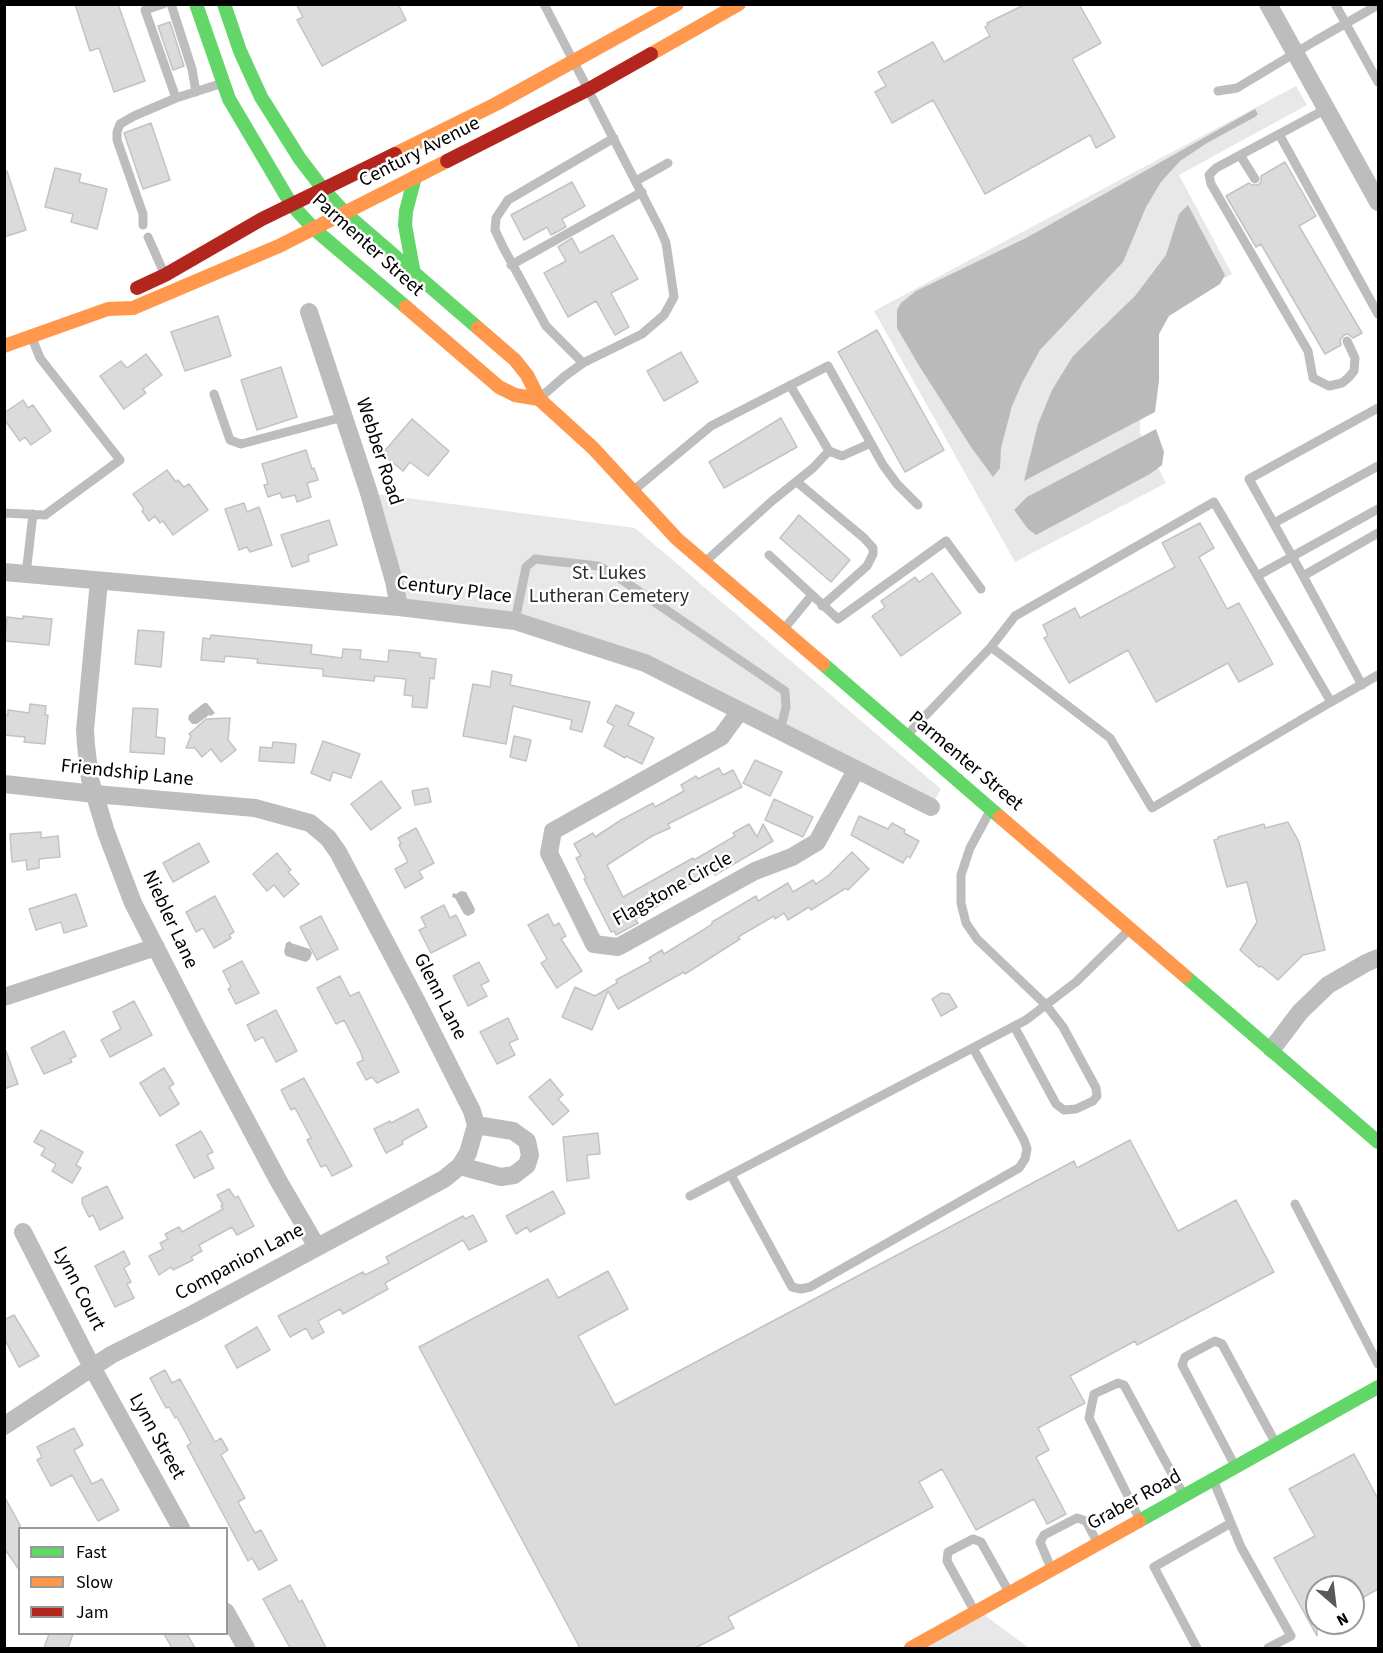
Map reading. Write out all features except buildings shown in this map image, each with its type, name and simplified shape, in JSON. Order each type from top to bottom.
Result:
[{"type":"street","name":"Parmenter Street","points":[[196,4],[223,83],[240,119],[291,204],[314,229],[499,387],[515,395],[539,399]]},
{"type":"street","name":"Parmenter Street","points":[[224,4],[240,51],[261,97],[300,159],[345,213],[515,360],[527,375],[539,399],[592,448],[663,525],[704,563],[1378,1142]]},
{"type":"street","name":"Century Avenue","points":[[108,309],[127,293],[165,275],[262,219],[379,163],[575,62],[677,4]]},
{"type":"street","name":"Century Avenue","points":[[4,346],[32,338],[108,309],[133,308],[279,246],[589,89],[739,4]]},
{"type":"street","points":[[1268,4],[1378,202]]},
{"type":"street","points":[[414,274],[405,225],[406,211],[415,177]]},
{"type":"street","name":"Webber Road","points":[[309,312],[372,504],[399,606]]},
{"type":"street","name":"Century Place","points":[[4,572],[399,606],[515,621],[645,663],[931,807]]},
{"type":"street","name":"Niebler Lane","points":[[99,581],[85,730],[90,779],[106,832],[133,903],[272,1170],[316,1247]]},
{"type":"street","name":"Flagstone Circle","points":[[740,711],[721,737],[553,831],[549,854],[594,944],[618,947],[755,871],[792,857],[817,842],[856,770]]},
{"type":"street","name":"Friendship Lane","points":[[4,784],[246,807]]},
{"type":"street","name":"Glenn Lane","points":[[246,807],[310,823],[333,845],[418,1004],[472,1111],[476,1125]]},
{"type":"street","points":[[4,996],[156,947]]},
{"type":"street","points":[[1272,1049],[1300,1012],[1328,985],[1378,958]]},
{"type":"street","points":[[476,1125],[513,1131],[527,1142],[530,1155],[527,1165],[514,1175],[501,1178],[460,1166],[468,1153],[476,1125]]},
{"type":"street","name":"Companion Lane","points":[[4,1426],[92,1367],[444,1179],[460,1166]]},
{"type":"street","name":"Lynn Court","points":[[23,1232],[92,1367]]},
{"type":"street","name":"Lynn Street","points":[[92,1367],[180,1527]]},
{"type":"street","name":"Graber Road","points":[[910,1648],[1378,1387]]},
{"type":"street","points":[[228,1616],[246,1648]]},
{"type":"lane","points":[[171,4],[192,69],[195,92]]},
{"type":"lane","points":[[539,399],[583,363],[642,333],[664,315],[674,297],[666,243],[589,89],[543,4]]},
{"type":"lane","points":[[1335,4],[1378,82]]},
{"type":"lane","points":[[161,5],[145,10],[176,99]]},
{"type":"lane","points":[[1218,91],[1237,88],[1378,5]]},
{"type":"lane","points":[[143,225],[143,214],[117,140],[117,132],[124,120],[223,83]]},
{"type":"lane","points":[[1326,109],[1216,168],[1209,175],[1211,184],[1308,351],[1313,378],[1329,386],[1342,383],[1348,378],[1354,371],[1355,358],[1347,341]]},
{"type":"lane","points":[[1279,134],[1378,314]]},
{"type":"lane","points":[[583,363],[546,326],[511,265],[495,230],[496,218],[508,200],[614,138]]},
{"type":"lane","points":[[1240,155],[1255,179]]},
{"type":"lane","points":[[636,181],[668,163]]},
{"type":"lane","points":[[511,265],[642,192]]},
{"type":"lane","points":[[147,237],[165,275]]},
{"type":"lane","points":[[4,513],[45,515],[120,460],[40,358],[32,338]]},
{"type":"lane","points":[[633,491],[711,426],[828,366],[883,465],[897,484],[918,505]]},
{"type":"lane","points":[[790,385],[828,451],[842,456],[871,443]]},
{"type":"lane","points":[[214,394],[230,440],[241,444],[344,417]]},
{"type":"lane","points":[[1362,685],[1249,479],[1378,408]]},
{"type":"lane","points":[[704,563],[772,501],[797,482],[828,451]]},
{"type":"lane","points":[[1274,523],[1378,466]]},
{"type":"lane","points":[[797,482],[873,548],[873,554],[867,566],[822,606]]},
{"type":"lane","points":[[905,736],[991,647],[1015,616],[1214,502],[1331,702]]},
{"type":"lane","points":[[1257,576],[1378,509]]},
{"type":"lane","points":[[26,574],[33,514]]},
{"type":"lane","points":[[1303,576],[1378,533]]},
{"type":"lane","points":[[769,555],[838,619],[946,541],[981,589]]},
{"type":"lane","points":[[515,621],[526,567],[535,559],[598,566],[615,575],[785,691],[786,707],[780,732]]},
{"type":"lane","points":[[783,631],[811,596]]},
{"type":"lane","points":[[991,647],[1110,738],[1152,808],[1378,675]]},
{"type":"lane","points":[[991,809],[970,848],[963,868],[960,888],[966,923],[977,939],[1046,1005],[1063,1027],[1096,1088],[1097,1096],[1093,1101],[1076,1109],[1065,1110],[1056,1104],[1014,1026]]},
{"type":"lane","points":[[690,1196],[1014,1026],[1046,1005],[1076,981],[1130,928]]},
{"type":"lane","points":[[731,1175],[792,1287],[801,1289],[810,1287],[1019,1168],[1025,1160],[1027,1149],[1024,1140],[973,1048]]},
{"type":"lane","points":[[1295,1204],[1378,1364]]},
{"type":"lane","points":[[1236,1467],[1182,1365],[1185,1357],[1215,1341],[1222,1344],[1277,1444]]},
{"type":"lane","points":[[1141,1520],[1089,1418],[1094,1394],[1118,1383],[1124,1385],[1184,1496]]},
{"type":"lane","points":[[1213,1479],[1241,1547],[1291,1635],[1268,1648]]},
{"type":"lane","points":[[1052,1570],[1040,1542],[1044,1535],[1077,1518],[1086,1521],[1098,1544]]},
{"type":"lane","points":[[1197,1648],[1154,1567],[1231,1523]]},
{"type":"lane","points":[[975,1613],[947,1561],[948,1552],[973,1539],[981,1542],[1010,1594]]},
{"type":"green space","points":[[1296,86],[1307,105],[1179,175],[1232,274],[1142,323],[1140,433],[1166,483],[1015,562],[874,311]]},
{"type":"green space","name":"St. Lukes Lutheran Cemetery","points":[[369,493],[635,528],[941,789],[931,807],[579,641],[399,607]]},
{"type":"green space","points":[[979,1611],[1029,1648],[911,1648]]},
{"type":"shaded area","points":[[1255,109],[1258,114],[1255,117],[1207,143],[1180,161],[1161,182],[1146,207],[1123,262],[1040,350],[1012,406],[1001,448],[1000,468],[993,477],[971,447],[897,328],[897,310],[901,303],[916,291],[1026,238]]},
{"type":"shaded area","points":[[1188,205],[1225,275],[1220,284],[1169,316],[1159,334],[1159,381],[1155,412],[1024,481],[1038,424],[1052,390],[1073,356],[1135,296],[1166,255],[1179,214]]},
{"type":"shaded area","points":[[1156,429],[1164,452],[1162,465],[1150,474],[1036,535],[1028,529],[1014,510],[1027,497]]},
{"type":"shaded area","points":[[207,703],[215,713],[197,724],[192,724],[188,719],[189,715]]},
{"type":"shaded area","points":[[466,892],[475,909],[474,913],[468,916],[452,897],[453,893]]},
{"type":"shaded area","points":[[290,941],[310,949],[312,953],[310,959],[306,962],[286,956],[284,952],[286,943]]},
{"type":"traffic: fast","points":[[196,4],[229,99],[291,204],[314,229],[406,307]]},
{"type":"traffic: fast","points":[[224,4],[240,51],[261,97],[300,159],[323,189],[345,213],[478,328]]},
{"type":"traffic: fast","points":[[414,274],[405,225],[406,211],[415,177]]},
{"type":"traffic: fast","points":[[823,664],[1000,817]]},
{"type":"traffic: fast","points":[[1185,976],[1378,1142]]},
{"type":"traffic: fast","points":[[1139,1521],[1378,1387]]},
{"type":"traffic: slow","points":[[395,154],[496,104],[677,4]]},
{"type":"traffic: slow","points":[[651,54],[739,4]]},
{"type":"traffic: slow","points":[[4,346],[108,309],[133,308],[279,246],[447,161]]},
{"type":"traffic: slow","points":[[406,307],[499,387],[515,395],[539,399]]},
{"type":"traffic: slow","points":[[478,328],[515,360],[527,375],[539,399],[593,448],[677,539],[823,664]]},
{"type":"traffic: slow","points":[[1000,817],[1185,976]]},
{"type":"traffic: slow","points":[[911,1648],[1139,1521]]},
{"type":"traffic: jam","points":[[447,161],[589,89],[651,54]]},
{"type":"traffic: jam","points":[[137,288],[165,275],[262,219],[395,154]]}]
